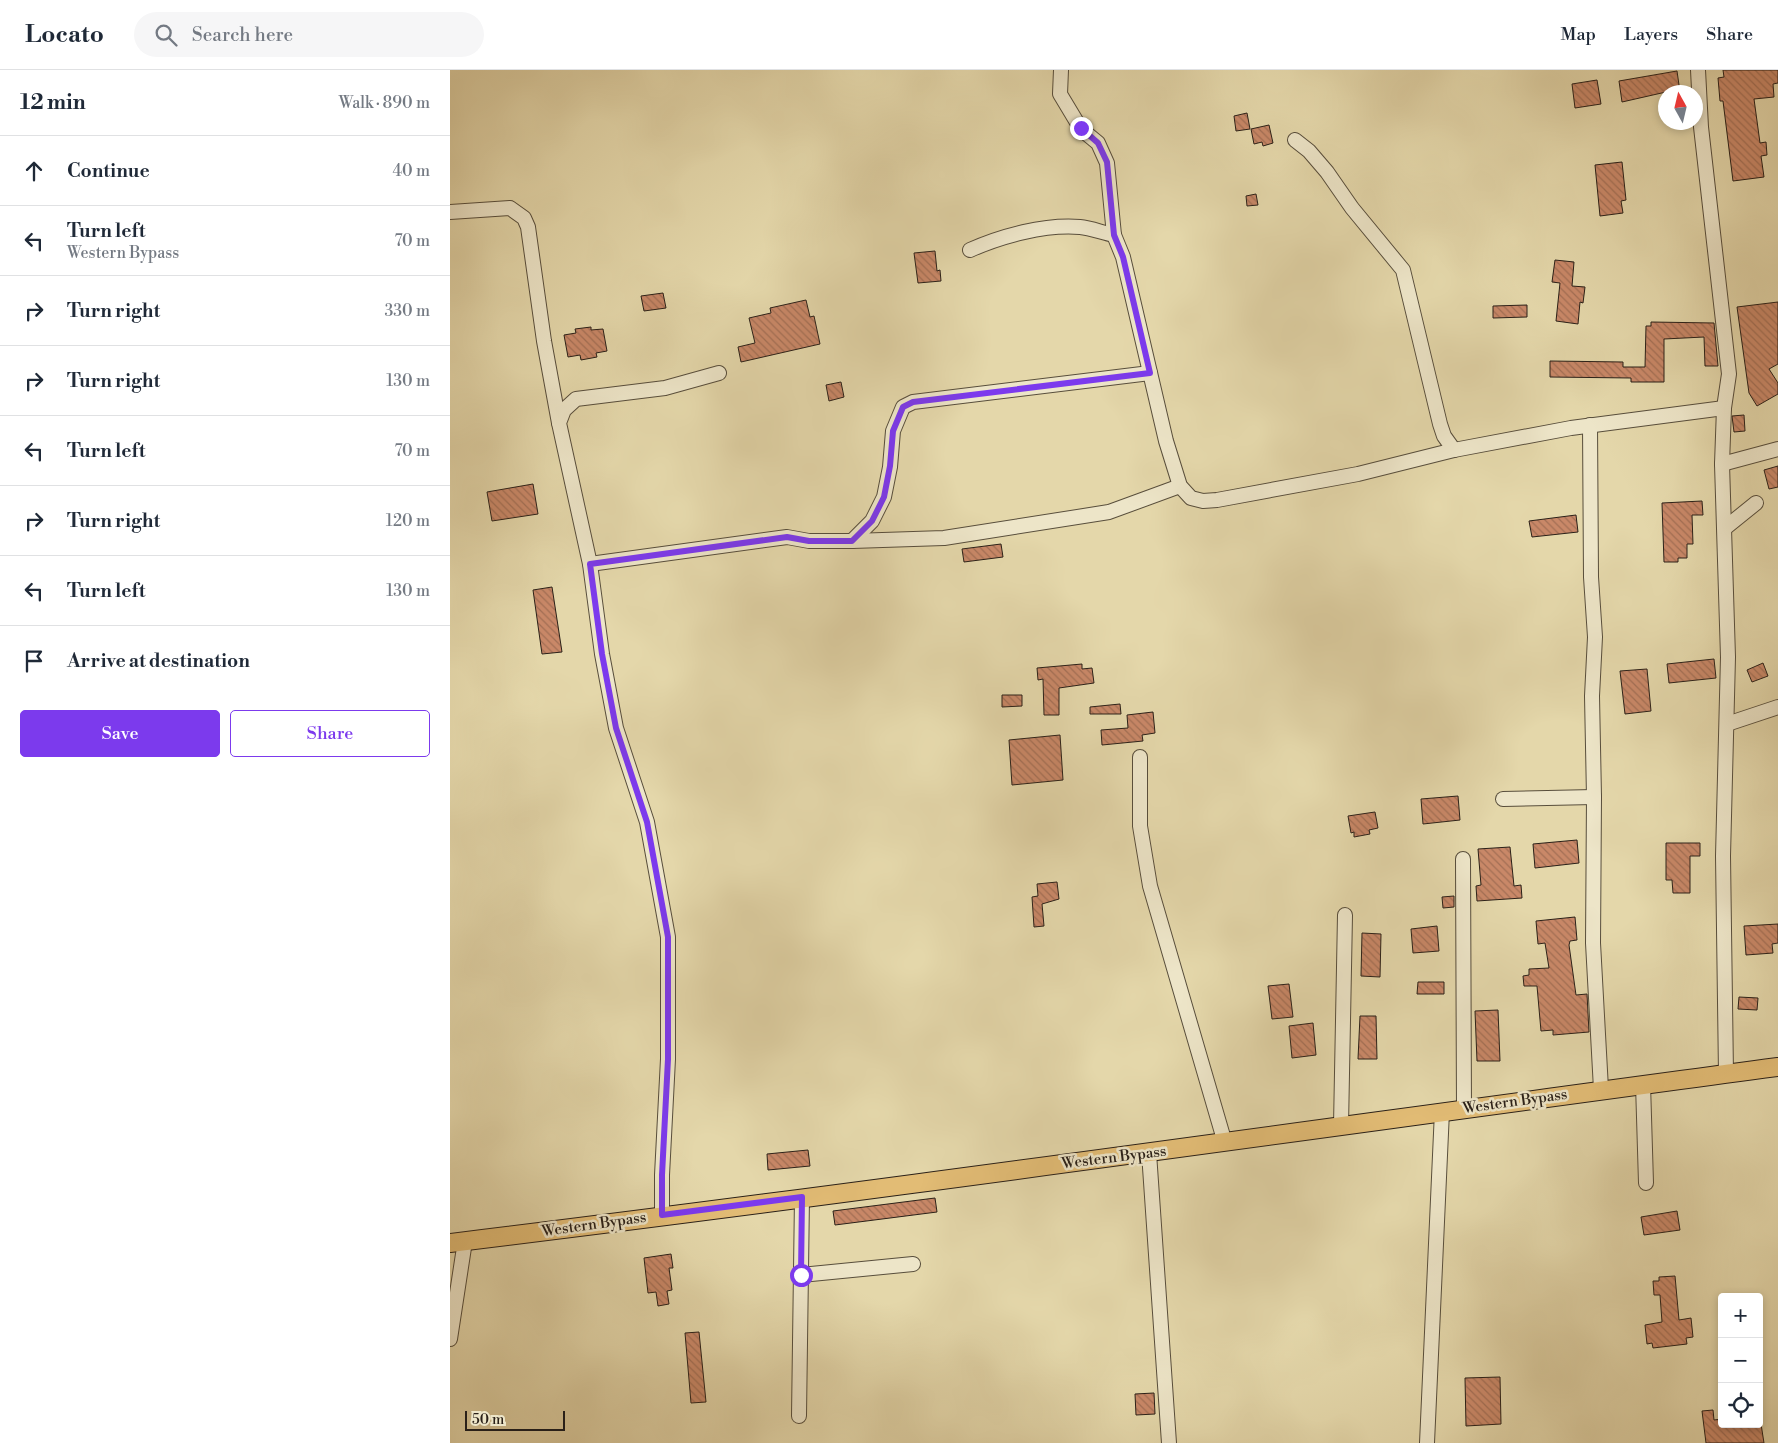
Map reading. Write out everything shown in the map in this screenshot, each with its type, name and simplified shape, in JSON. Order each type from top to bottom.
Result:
[{"type":"main road","name":"Western Bypass","points":[[457,1242],[1225,1143],[1601,1089],[1778,1067]]},
{"type":"street","points":[[1061,70],[1060,94],[1077,123],[1098,143],[1107,162],[1114,235],[1123,257],[1166,441],[1180,486],[1191,498],[1203,501],[1217,500],[1358,474],[1454,450],[1590,425],[1724,408]]},
{"type":"street","points":[[1698,70],[1701,127],[1729,374],[1724,408],[1722,464],[1725,528],[1727,724],[1723,856],[1726,1074]]},
{"type":"street","points":[[1295,140],[1309,150],[1352,208],[1403,270],[1440,424],[1444,436],[1454,450]]},
{"type":"street","points":[[450,212],[510,208],[524,218],[528,227],[544,341],[559,423],[590,564],[602,654],[616,728],[647,822],[668,937],[668,1059],[662,1175],[662,1215]]},
{"type":"street","points":[[970,250],[998,238],[1063,226],[1082,227],[1114,235]]},
{"type":"street","points":[[559,423],[564,410],[576,399],[666,388],[719,373]]},
{"type":"street","points":[[852,541],[872,521],[884,497],[890,466],[893,431],[903,407],[913,402],[1150,373]]},
{"type":"street","points":[[1590,425],[1591,577],[1596,637],[1592,696],[1594,797],[1593,943],[1601,1089]]},
{"type":"street","points":[[1722,464],[1778,449]]},
{"type":"street","points":[[590,564],[787,537],[809,541],[944,538],[1109,512],[1180,486]]},
{"type":"street","points":[[1725,528],[1756,503]]},
{"type":"street","points":[[1727,724],[1778,707]]},
{"type":"street","points":[[1140,757],[1140,826],[1150,886],[1225,1143]]},
{"type":"street","points":[[1503,799],[1594,797]]},
{"type":"street","points":[[1463,859],[1464,1108]]},
{"type":"street","points":[[1341,1126],[1345,915]]},
{"type":"street","points":[[1643,1084],[1646,1182]]},
{"type":"street","points":[[1427,1443],[1442,1112]]},
{"type":"street","points":[[1149,1153],[1169,1443]]},
{"type":"street","points":[[799,1416],[802,1197]]},
{"type":"street","points":[[450,1338],[457,1242]]},
{"type":"street","points":[[801,1275],[913,1264]]},
{"type":"building","points":[[1723,70],[1778,70],[1778,83],[1773,84],[1774,97],[1754,99],[1760,143],[1766,142],[1767,155],[1761,156],[1764,177],[1733,181],[1723,101],[1720,101],[1718,78],[1724,77]]},
{"type":"building","points":[[1677,71],[1679,85],[1658,85],[1658,94],[1622,102],[1619,81]]},
{"type":"building","points":[[1597,80],[1601,104],[1575,108],[1572,84]]},
{"type":"building","points":[[1247,113],[1250,129],[1236,131],[1234,116]]},
{"type":"building","points":[[1269,125],[1273,143],[1263,146],[1262,142],[1254,144],[1251,129]]},
{"type":"building","points":[[1622,162],[1626,200],[1621,201],[1623,213],[1600,216],[1595,165]]},
{"type":"building","points":[[1256,194],[1258,205],[1247,206],[1246,196]]},
{"type":"building","points":[[935,251],[937,271],[940,270],[941,281],[918,283],[914,253]]},
{"type":"building","points":[[1555,260],[1574,262],[1572,286],[1585,287],[1583,303],[1580,302],[1578,324],[1556,321],[1560,283],[1552,282]]},
{"type":"building","points":[[663,293],[666,308],[644,311],[641,296]]},
{"type":"building","points":[[806,300],[810,317],[814,316],[820,344],[741,362],[738,347],[755,343],[749,318],[771,313],[770,308]]},
{"type":"building","points":[[1778,302],[1778,364],[1769,369],[1778,383],[1778,394],[1757,406],[1749,393],[1737,307]]},
{"type":"building","points":[[1527,305],[1527,317],[1493,318],[1493,306]]},
{"type":"building","points":[[1651,322],[1714,323],[1718,366],[1705,366],[1704,337],[1664,339],[1664,382],[1631,382],[1631,378],[1550,377],[1550,361],[1623,362],[1623,367],[1645,367],[1646,326],[1651,326]]},
{"type":"building","points":[[591,327],[591,330],[603,329],[607,351],[596,353],[597,357],[581,360],[580,355],[568,357],[564,335],[576,333],[575,329]]},
{"type":"building","points":[[841,382],[844,397],[829,401],[826,385]]},
{"type":"building","points":[[1744,415],[1745,431],[1734,432],[1732,416]]},
{"type":"building","points":[[1778,466],[1778,487],[1769,489],[1764,470]]},
{"type":"building","points":[[533,484],[538,514],[492,521],[487,492]]},
{"type":"building","points":[[1702,501],[1703,515],[1692,515],[1693,544],[1687,544],[1687,558],[1678,558],[1678,562],[1664,562],[1662,503]]},
{"type":"building","points":[[1576,515],[1578,532],[1532,537],[1529,521]]},
{"type":"building","points":[[1001,544],[1003,557],[964,562],[962,549]]},
{"type":"building","points":[[552,587],[562,652],[542,654],[533,590]]},
{"type":"building","points":[[1714,659],[1716,678],[1669,683],[1667,664]]},
{"type":"building","points":[[1763,663],[1768,676],[1752,682],[1747,670]]},
{"type":"building","points":[[1082,664],[1082,669],[1092,668],[1094,683],[1059,688],[1059,715],[1044,715],[1043,679],[1038,680],[1037,668]]},
{"type":"building","points":[[1647,669],[1651,711],[1625,714],[1620,671]]},
{"type":"building","points":[[1002,695],[1022,695],[1022,706],[1002,707]]},
{"type":"building","points":[[1120,704],[1121,714],[1090,714],[1090,707]]},
{"type":"building","points":[[1153,712],[1155,733],[1142,735],[1143,741],[1102,745],[1101,730],[1128,728],[1127,715]]},
{"type":"building","points":[[1060,735],[1063,780],[1012,785],[1009,740]]},
{"type":"building","points":[[1458,796],[1460,820],[1423,824],[1421,799]]},
{"type":"building","points":[[1375,812],[1378,828],[1369,830],[1370,834],[1354,837],[1354,832],[1351,833],[1348,816]]},
{"type":"building","points":[[1577,840],[1579,863],[1535,868],[1533,844]]},
{"type":"building","points":[[1666,843],[1700,843],[1700,856],[1690,856],[1690,893],[1673,893],[1672,880],[1666,880]]},
{"type":"building","points":[[1510,847],[1514,886],[1521,885],[1522,898],[1477,901],[1476,886],[1481,885],[1478,849]]},
{"type":"building","points":[[1057,882],[1059,899],[1042,904],[1044,926],[1034,927],[1032,897],[1038,896],[1037,884]]},
{"type":"building","points":[[1454,896],[1454,907],[1443,908],[1442,897]]},
{"type":"building","points":[[1575,917],[1577,940],[1570,941],[1569,945],[1576,995],[1587,994],[1589,1032],[1553,1035],[1553,1030],[1541,1031],[1537,986],[1524,986],[1523,976],[1529,975],[1529,969],[1549,968],[1545,943],[1538,944],[1536,921]]},
{"type":"building","points":[[1778,924],[1778,943],[1772,944],[1773,953],[1746,955],[1744,926]]},
{"type":"building","points":[[1437,926],[1439,951],[1413,953],[1411,929]]},
{"type":"building","points":[[1362,933],[1381,934],[1380,977],[1361,976]]},
{"type":"building","points":[[1418,982],[1444,982],[1444,994],[1417,994]]},
{"type":"building","points":[[1289,984],[1293,1017],[1272,1019],[1268,986]]},
{"type":"building","points":[[1739,997],[1758,998],[1757,1010],[1738,1009]]},
{"type":"building","points":[[1498,1010],[1500,1061],[1477,1061],[1475,1011]]},
{"type":"building","points":[[1360,1016],[1376,1016],[1377,1059],[1358,1059]]},
{"type":"building","points":[[1313,1023],[1316,1055],[1292,1058],[1289,1026]]},
{"type":"building","points":[[808,1150],[810,1166],[768,1170],[767,1154]]},
{"type":"building","points":[[935,1198],[937,1212],[835,1225],[833,1211]]},
{"type":"building","points":[[1677,1211],[1680,1230],[1644,1235],[1641,1217]]},
{"type":"building","points":[[671,1254],[673,1268],[669,1268],[672,1290],[667,1291],[669,1304],[658,1306],[656,1292],[648,1293],[644,1258]]},
{"type":"building","points":[[1675,1276],[1679,1320],[1691,1318],[1693,1337],[1686,1338],[1687,1344],[1653,1348],[1652,1343],[1647,1344],[1645,1325],[1662,1322],[1660,1295],[1654,1295],[1653,1281],[1659,1281],[1659,1277]]},
{"type":"building","points":[[699,1332],[706,1402],[691,1403],[685,1333]]},
{"type":"building","points":[[1500,1377],[1501,1424],[1466,1426],[1465,1378]]},
{"type":"building","points":[[1154,1393],[1155,1414],[1136,1415],[1135,1394]]},
{"type":"building","points":[[1713,1410],[1714,1420],[1718,1420],[1718,1428],[1762,1428],[1764,1443],[1706,1443],[1702,1411]]},
{"type":"route","points":[[801,1275],[802,1197],[662,1215],[662,1175],[668,1059],[666,963],[668,937],[647,822],[616,728],[602,654],[590,564],[787,537],[809,541],[852,541],[872,521],[884,497],[890,466],[893,431],[903,407],[913,402],[1150,373],[1123,257],[1114,235],[1107,162],[1098,143],[1081,128]]}]
